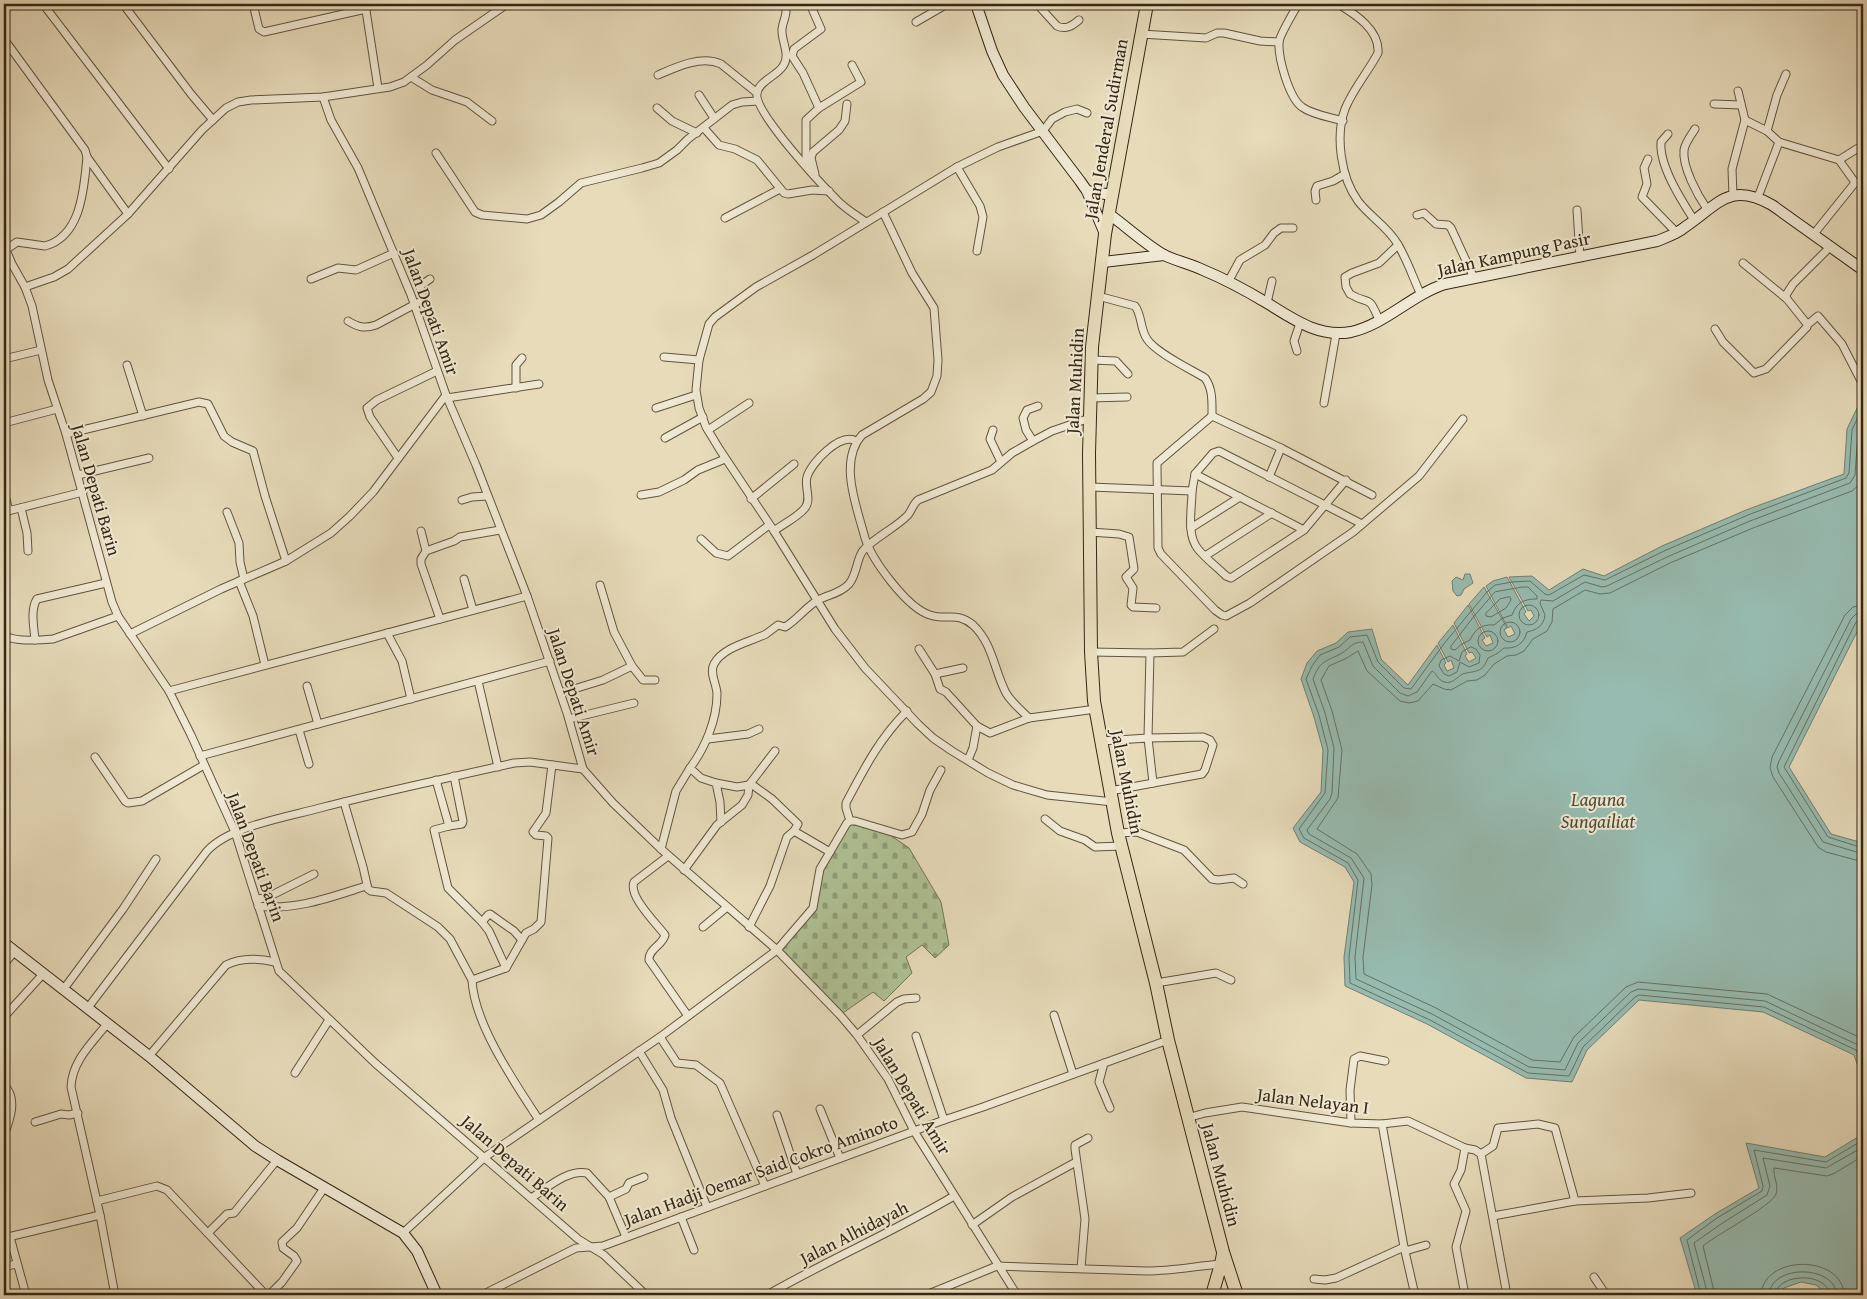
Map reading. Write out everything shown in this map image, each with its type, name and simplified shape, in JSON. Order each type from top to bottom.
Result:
[{"type":"highway","name":"Jalan Jenderal Sudirman","points":[[1103,262],[1105,234],[1147,4]]},
{"type":"highway","name":"Jalan Muhidin","points":[[1103,262],[1098,296],[1090,398],[1091,652],[1096,709],[1110,801],[1222,1258],[1237,1294]]},
{"type":"highway","points":[[1222,1258],[1212,1295],[1237,1294]]},
{"type":"street","points":[[43,4],[169,169]]},
{"type":"street","points":[[123,4],[213,120]]},
{"type":"street","points":[[253,4],[259,29],[264,32],[366,6],[378,88]]},
{"type":"street","points":[[25,287],[54,277],[68,269],[128,214],[226,108],[238,102],[288,97],[323,97],[390,87],[411,77],[455,40],[507,4]]},
{"type":"street","points":[[784,4],[787,12],[782,31],[786,62],[781,70],[761,86],[757,93],[758,101],[779,134],[837,200],[866,222]]},
{"type":"street","points":[[810,4],[821,29],[794,49],[792,56],[803,73],[819,108]]},
{"type":"street","points":[[916,22],[947,4]]},
{"type":"street","points":[[1037,4],[1057,26],[1062,28],[1070,27],[1079,20]]},
{"type":"street","points":[[1298,4],[1279,42],[1288,85],[1300,106],[1308,111],[1342,121]]},
{"type":"street","points":[[1338,4],[1351,12],[1371,31],[1379,48],[1378,54],[1354,90],[1342,121],[1342,164],[1347,183],[1358,201],[1386,229],[1398,245],[1421,295]]},
{"type":"street","points":[[979,5],[992,51],[1003,75],[1087,191],[1105,234]]},
{"type":"street","points":[[1141,34],[1206,38],[1217,33],[1224,33],[1279,42]]},
{"type":"street","points":[[4,40],[85,150],[87,156],[128,214]]},
{"type":"street","points":[[658,76],[678,67],[699,61],[714,61],[721,64],[757,93]]},
{"type":"street","points":[[806,165],[805,124],[808,116],[861,82],[852,65]]},
{"type":"street","points":[[1767,131],[1777,95],[1786,74]]},
{"type":"street","points":[[411,77],[432,90],[467,102],[492,121]]},
{"type":"street","points":[[1733,196],[1732,170],[1745,120],[1738,91]]},
{"type":"street","points":[[699,95],[714,118]]},
{"type":"street","name":"Jalan Depati Amir","points":[[323,97],[331,120],[358,168],[415,304],[446,397],[476,465],[527,596],[561,693],[583,769],[613,803],[668,856],[777,950],[857,1035],[888,1079],[914,1131],[997,1266],[1017,1295]]},
{"type":"street","points":[[436,153],[475,212],[482,215],[527,218],[542,214],[585,181],[659,163],[678,150],[688,139],[732,105],[758,101]]},
{"type":"street","points":[[816,175],[811,158],[814,152],[839,130],[845,121],[847,104]]},
{"type":"street","points":[[1714,104],[1741,105]]},
{"type":"street","points":[[657,108],[672,121],[697,133]]},
{"type":"street","points":[[1087,113],[1077,109],[1065,112],[1052,119],[1043,131],[998,147],[958,167],[813,255],[756,287],[715,317],[709,324],[699,360],[696,377],[696,396],[708,430],[725,459],[835,629],[865,668],[933,738],[988,774],[1013,785],[1047,795],[1110,801],[1153,783],[1202,774],[1205,770],[1212,745],[1210,740],[1203,737],[1101,741]]},
{"type":"street","points":[[1745,120],[1767,131],[1779,142],[1839,160],[1854,181],[1854,184],[1813,235]]},
{"type":"street","points":[[704,128],[719,145],[735,149],[757,160],[786,194],[812,190],[829,191]]},
{"type":"street","points":[[1695,129],[1685,146],[1684,155],[1696,190],[1707,209]]},
{"type":"street","points":[[1668,134],[1661,142],[1663,160],[1681,200],[1694,220]]},
{"type":"street","points":[[1758,197],[1779,142]]},
{"type":"street","points":[[1839,160],[1863,145]]},
{"type":"street","points":[[4,249],[17,242],[50,245],[66,232],[74,221],[82,203],[87,156]]},
{"type":"street","points":[[1648,159],[1644,168],[1647,184],[1642,197],[1677,233]]},
{"type":"street","points":[[958,167],[980,206],[984,217],[977,251]]},
{"type":"street","points":[[1316,200],[1314,192],[1318,186],[1333,181],[1345,174]]},
{"type":"street","points":[[725,218],[780,189]]},
{"type":"street","points":[[1087,191],[1112,195]]},
{"type":"street","name":"Jalan Kampung Pasir","points":[[1109,214],[1164,255],[1228,282],[1300,323],[1324,332],[1336,334],[1363,328],[1421,295],[1445,284],[1648,243],[1677,233],[1720,200],[1739,195],[1758,197],[1772,205],[1863,270]]},
{"type":"street","points":[[1577,210],[1580,257]]},
{"type":"street","points":[[883,212],[912,273],[934,308],[938,360],[937,376],[931,392],[923,399],[862,435],[856,441],[851,466],[852,486],[888,578],[910,603],[929,615],[956,616],[963,618],[973,626],[990,648],[1007,695],[1029,718]]},
{"type":"street","points":[[1416,214],[1424,213],[1436,224],[1448,225],[1451,228],[1474,278]]},
{"type":"street","points":[[1228,282],[1240,260],[1265,245],[1274,233],[1281,228],[1293,228]]},
{"type":"street","points":[[1379,320],[1370,302],[1350,294],[1344,280],[1346,275],[1379,263],[1398,245]]},
{"type":"street","points":[[1787,299],[1786,295],[1793,284],[1830,247]]},
{"type":"street","name":"Jalan Depati Barin","points":[[4,249],[25,287],[32,306],[48,380],[78,475],[106,583],[118,616],[169,691],[235,832],[269,937],[274,962],[279,972],[375,1063],[578,1239],[604,1255],[646,1295]]},
{"type":"street","points":[[311,279],[338,268],[356,270],[394,253]]},
{"type":"street","name":"Jalan Kampung Pasir","points":[[1103,262],[1164,255]]},
{"type":"street","points":[[1743,263],[1787,299],[1808,326]]},
{"type":"street","points":[[348,321],[360,328],[368,328],[415,304],[424,299],[420,286],[430,279]]},
{"type":"street","points":[[1267,303],[1272,281]]},
{"type":"street","points":[[1098,296],[1135,306],[1143,332],[1151,344],[1205,378],[1209,384],[1212,416]]},
{"type":"street","points":[[1715,329],[1723,342],[1754,373],[1766,369],[1818,316],[1842,344],[1861,381]]},
{"type":"street","points":[[1296,351],[1294,340],[1300,323]]},
{"type":"street","points":[[1324,404],[1336,334]]},
{"type":"street","points":[[4,360],[41,350]]},
{"type":"street","points":[[664,357],[699,360]]},
{"type":"street","points":[[516,388],[516,365],[522,358]]},
{"type":"street","points":[[1092,360],[1116,361],[1128,374]]},
{"type":"street","points":[[126,365],[143,416]]},
{"type":"street","points":[[398,458],[370,418],[367,408],[377,400],[437,371]]},
{"type":"street","points":[[130,634],[183,606],[286,561],[331,532],[350,516],[373,492],[446,397],[539,384]]},
{"type":"street","points":[[656,408],[696,396]]},
{"type":"street","points":[[1090,398],[1127,396]]},
{"type":"street","points":[[66,434],[199,402],[206,402],[224,436],[232,442],[248,448],[253,453],[264,496],[286,561]]},
{"type":"street","points":[[708,430],[749,403]]},
{"type":"street","points":[[1033,441],[1026,430],[1023,418],[1027,410],[1038,406]]},
{"type":"street","points":[[4,422],[57,409]]},
{"type":"street","points":[[1212,416],[1282,448],[1372,495]]},
{"type":"street","points":[[1212,416],[1158,461],[1156,466],[1159,552],[1222,615],[1230,615],[1250,603],[1327,551],[1362,524],[1419,476],[1463,419]]},
{"type":"street","points":[[664,438],[703,417]]},
{"type":"street","points":[[661,849],[676,791],[708,739],[718,694],[713,671],[714,664],[739,644],[766,634],[778,625],[787,625],[817,601],[844,588],[855,576],[862,553],[909,514],[918,500],[992,470],[1000,462],[1033,441],[1052,431],[1090,418]]},
{"type":"street","points":[[993,430],[990,439],[1000,462]]},
{"type":"street","points":[[701,539],[716,553],[728,556],[806,507],[808,500],[807,479],[814,463],[826,451],[841,441],[849,439],[856,441]]},
{"type":"street","points":[[1269,477],[1282,448]]},
{"type":"street","points":[[1346,480],[1325,506],[1304,530],[1233,577],[1226,576],[1197,548],[1193,540],[1191,528],[1192,491],[1195,474],[1213,453],[1219,452],[1325,506],[1362,524]]},
{"type":"street","points":[[78,475],[149,458]]},
{"type":"street","points":[[641,495],[659,492],[684,480],[698,470],[725,459]]},
{"type":"street","points":[[751,498],[794,464]]},
{"type":"street","points":[[1195,474],[1304,530]]},
{"type":"street","points":[[1090,487],[1192,491]]},
{"type":"street","points":[[4,492],[6,512],[82,492]]},
{"type":"street","points":[[462,500],[487,496]]},
{"type":"street","points":[[1191,528],[1240,497]]},
{"type":"street","points":[[21,508],[26,527],[28,551]]},
{"type":"street","points":[[227,512],[239,542],[241,580],[253,616],[265,665]]},
{"type":"street","points":[[1205,556],[1272,512]]},
{"type":"street","points":[[426,551],[460,537],[500,530]]},
{"type":"street","points":[[421,531],[426,551],[421,563],[440,619]]},
{"type":"street","points":[[1090,532],[1119,534],[1129,537],[1134,570],[1126,577],[1133,588],[1131,605],[1133,607],[1156,608]]},
{"type":"street","points":[[464,579],[473,610]]},
{"type":"street","points":[[36,640],[33,613],[34,603],[37,598],[106,583]]},
{"type":"street","points":[[600,585],[614,632],[632,666],[643,680],[655,680]]},
{"type":"street","points":[[169,691],[527,596]]},
{"type":"street","points":[[4,635],[10,638],[36,640],[62,637],[118,616]]},
{"type":"street","points":[[1091,652],[1184,652],[1214,629]]},
{"type":"street","points":[[387,633],[402,661],[411,699]]},
{"type":"street","points":[[919,649],[935,674],[940,689],[946,692],[977,726],[992,733],[1029,718],[1096,709]]},
{"type":"street","points":[[1150,653],[1148,738],[1153,783]]},
{"type":"street","points":[[200,756],[550,661]]},
{"type":"street","points":[[561,693],[603,680],[632,666]]},
{"type":"street","points":[[935,674],[963,668]]},
{"type":"street","points":[[478,681],[498,767]]},
{"type":"street","points":[[307,686],[318,724]]},
{"type":"street","points":[[569,719],[634,703]]},
{"type":"street","points":[[403,1233],[485,1157],[660,1037],[777,950],[813,908],[820,870],[850,821],[846,803],[883,737],[890,727],[907,711]]},
{"type":"street","points":[[968,760],[973,748],[977,726]]},
{"type":"street","points":[[708,739],[748,734],[759,729]]},
{"type":"street","points":[[299,730],[309,764]]},
{"type":"street","points":[[684,870],[701,845],[721,822],[742,806],[748,795],[749,785],[775,751]]},
{"type":"street","points":[[96,757],[128,803],[142,801],[204,765]]},
{"type":"street","points":[[87,1009],[213,845],[235,832],[344,802],[498,767],[530,762],[583,769]]},
{"type":"street","points":[[472,980],[506,968],[527,932],[534,929],[541,922],[548,838],[546,836],[536,836],[533,832],[546,813],[552,765]]},
{"type":"street","points":[[690,768],[701,778],[716,783],[737,787],[749,785],[760,790],[797,821],[798,826],[787,837],[770,886],[749,927]]},
{"type":"street","points":[[850,821],[902,835],[909,834],[922,814],[930,790],[941,770]]},
{"type":"street","points":[[454,776],[464,821],[462,824],[434,830],[446,884],[452,893],[489,931],[506,968]]},
{"type":"street","points":[[436,780],[449,826]]},
{"type":"street","points":[[716,783],[720,802],[721,822]]},
{"type":"street","points":[[344,802],[363,867],[366,886],[371,891],[382,891],[390,895],[438,927],[450,940],[472,980],[481,1016],[496,1050],[540,1120]]},
{"type":"street","points":[[1045,819],[1060,831],[1085,840],[1095,847],[1122,846]]},
{"type":"street","points":[[794,830],[830,852]]},
{"type":"street","points":[[1118,832],[1137,832],[1166,842],[1186,852],[1212,879],[1234,878],[1243,884]]},
{"type":"street","points":[[668,856],[634,882],[632,888],[637,900],[664,935],[663,940],[649,954],[649,960],[688,1016]]},
{"type":"street","points":[[63,990],[123,909],[156,859]]},
{"type":"street","points":[[258,904],[266,898],[314,874]]},
{"type":"street","points":[[258,904],[275,909],[314,902],[366,886]]},
{"type":"street","points":[[703,927],[726,907]]},
{"type":"street","points":[[482,922],[490,914],[522,940]]},
{"type":"street","points":[[4,943],[148,1056],[255,1146],[403,1233],[417,1251],[437,1295]]},
{"type":"street","points":[[4,964],[15,951]]},
{"type":"street","points":[[148,1056],[226,964],[259,958],[274,962]]},
{"type":"street","points":[[1156,983],[1216,973],[1231,980]]},
{"type":"street","points":[[4,1017],[43,974]]},
{"type":"street","points":[[857,1035],[897,1002],[916,998]]},
{"type":"street","points":[[1054,1015],[1073,1074]]},
{"type":"street","points":[[295,1074],[329,1020]]},
{"type":"street","points":[[107,1024],[82,1056],[72,1074],[71,1087],[100,1215],[115,1295]]},
{"type":"street","points":[[916,1036],[944,1120]]},
{"type":"street","points":[[660,1037],[677,1063],[696,1065],[720,1083],[765,1186]]},
{"type":"street","name":"Jalan Hadji Oemar Said Cokro Aminoto","points":[[482,1295],[572,1249],[603,1246],[944,1120],[1168,1040]]},
{"type":"street","points":[[639,1051],[663,1090],[671,1118],[707,1207]]},
{"type":"street","points":[[1351,1123],[1350,1090],[1354,1059],[1360,1056],[1385,1061]]},
{"type":"street","points":[[1104,1063],[1099,1076],[1099,1082],[1110,1108]]},
{"type":"street","points":[[4,1085],[10,1094],[12,1104],[4,1135]]},
{"type":"street","name":"Jalan Nelayan I","points":[[1187,1118],[1242,1107],[1301,1114],[1351,1123],[1382,1124],[1404,1249],[1415,1295]]},
{"type":"street","points":[[820,1110],[840,1158]]},
{"type":"street","points":[[36,1122],[62,1114],[78,1113]]},
{"type":"street","points":[[777,1115],[797,1174]]},
{"type":"street","points":[[1382,1124],[1408,1120],[1481,1154],[1507,1295]]},
{"type":"street","points":[[1481,1154],[1493,1146],[1497,1130],[1500,1128],[1538,1124],[1555,1128],[1575,1201]]},
{"type":"street","points":[[1081,1268],[1084,1219],[1075,1145],[1088,1138]]},
{"type":"street","points":[[1465,1148],[1461,1170],[1454,1184],[1466,1211],[1456,1247],[1465,1295]]},
{"type":"street","points":[[208,1233],[227,1214],[234,1212],[277,1160]]},
{"type":"street","points":[[972,1225],[1012,1197],[1076,1162]]},
{"type":"street","points":[[531,1198],[569,1175],[580,1172],[589,1175],[609,1197],[626,1237]]},
{"type":"street","points":[[609,1197],[626,1189],[629,1183],[644,1177]]},
{"type":"street","points":[[97,1201],[152,1187],[160,1187],[169,1192],[267,1295],[282,1282],[297,1261],[294,1256],[283,1248],[282,1242],[297,1228],[324,1188]]},
{"type":"street","points":[[1493,1216],[1575,1201],[1648,1198],[1691,1193]]},
{"type":"street","name":"Jalan Alhidayah","points":[[766,1295],[868,1241],[913,1221],[954,1196]]},
{"type":"street","points":[[26,1295],[7,1237],[100,1215]]},
{"type":"street","points":[[682,1217],[694,1250]]},
{"type":"street","points":[[1314,1279],[1336,1278],[1404,1249],[1426,1245]]},
{"type":"street","points":[[926,1295],[997,1266],[1155,1271],[1222,1258]]},
{"type":"street","points":[[4,1267],[16,1264]]},
{"type":"street","points":[[1594,1277],[1606,1295]]},
{"type":"green space","points":[[848,824],[883,830],[909,848],[941,902],[949,945],[935,958],[922,945],[906,957],[912,973],[884,1001],[873,992],[840,1015],[779,953],[811,910],[821,869]]},
{"type":"water","name":"Laguna Sungailiat","points":[[1863,396],[1863,620],[1789,767],[1831,834],[1863,843],[1863,1081],[1854,1055],[1763,1012],[1639,1000],[1587,1050],[1572,1082],[1526,1078],[1427,1024],[1345,986],[1344,957],[1354,882],[1345,867],[1300,842],[1293,828],[1321,792],[1323,750],[1301,679],[1307,663],[1317,651],[1336,643],[1348,632],[1372,629],[1381,659],[1408,685],[1437,645],[1446,663],[1444,665],[1447,671],[1454,668],[1451,660],[1448,662],[1438,643],[1453,625],[1469,662],[1476,658],[1472,652],[1469,653],[1454,623],[1468,605],[1485,638],[1482,640],[1486,646],[1493,643],[1490,635],[1487,637],[1469,604],[1484,587],[1507,628],[1504,630],[1508,637],[1515,634],[1511,626],[1508,628],[1486,586],[1493,581],[1507,577],[1529,621],[1534,616],[1531,610],[1528,611],[1509,577],[1532,576],[1549,590],[1583,569],[1604,576],[1662,546],[1746,510],[1844,474],[1847,429]]},
{"type":"water","points":[[1465,574],[1470,574],[1473,583],[1464,589],[1461,595],[1457,596],[1453,591],[1452,581],[1456,577],[1463,580]]},
{"type":"water","points":[[1863,1134],[1863,1295],[1828,1295],[1816,1285],[1801,1282],[1784,1288],[1779,1295],[1697,1295],[1680,1238],[1715,1214],[1759,1188],[1746,1143],[1825,1157]]}]
